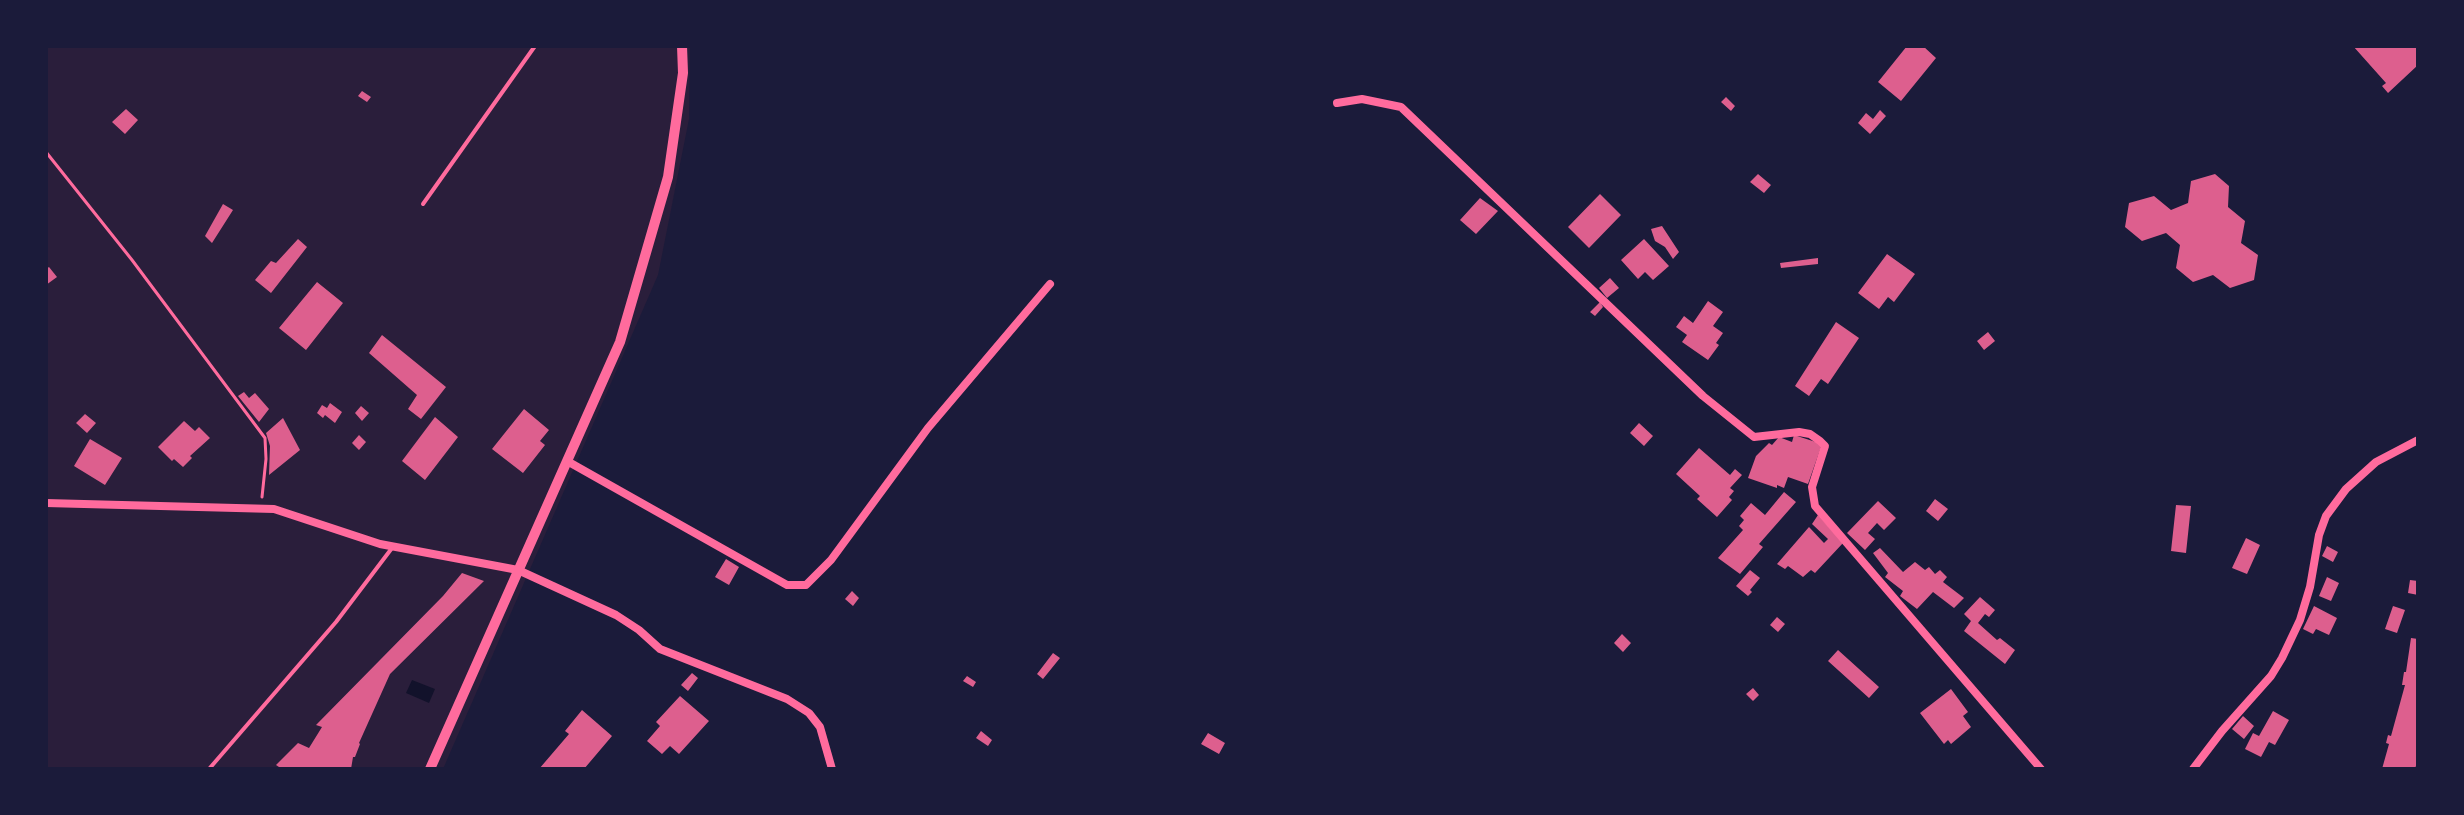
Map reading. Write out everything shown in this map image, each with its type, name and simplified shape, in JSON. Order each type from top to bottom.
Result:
[{"type":"street","points":[[430,769],[620,342],[668,177],[683,73],[682,46]]},
{"type":"street","points":[[1337,103],[1362,99],[1401,107],[1703,396],[1754,437],[1799,432],[1810,434],[1820,441],[1825,446],[1812,487],[1815,506],[2041,769]]},
{"type":"street","points":[[567,461],[787,585],[806,585],[831,560],[928,428],[1050,284]]},
{"type":"street","points":[[2193,769],[2271,676],[2282,658],[2300,620],[2326,516],[2346,489],[2376,462],[2418,440]]},
{"type":"street","points":[[46,503],[274,509],[380,544],[518,570],[616,615],[660,649],[787,699],[809,713],[820,727],[832,769]]},
{"type":"lane","points":[[423,204],[535,46]]},
{"type":"lane","points":[[209,769],[336,622],[393,546]]},
{"type":"path","points":[[46,152],[132,260],[265,438],[261,509]]},
{"type":"shaded area","points":[[46,46],[690,46],[689,119],[658,275],[443,769],[46,769]]},
{"type":"shaded area","points":[[412,680],[435,689],[429,703],[406,693]]},
{"type":"building","points":[[1907,46],[1923,46],[1936,58],[1901,101],[1878,82]]},
{"type":"building","points":[[2353,46],[2418,46],[2418,65],[2388,93],[2382,86],[2386,83]]},
{"type":"building","points":[[362,91],[371,97],[367,102],[358,96]]},
{"type":"building","points":[[1726,97],[1735,106],[1731,111],[1721,102]]},
{"type":"building","points":[[126,109],[138,120],[125,134],[112,122]]},
{"type":"building","points":[[1880,110],[1886,116],[1870,134],[1858,123],[1866,113],[1873,119]]},
{"type":"building","points":[[1758,174],[1771,185],[1764,193],[1750,182]]},
{"type":"building","points":[[2215,174],[2229,186],[2228,207],[2245,221],[2241,243],[2258,255],[2254,280],[2230,288],[2213,275],[2193,282],[2176,268],[2180,245],[2166,233],[2142,241],[2125,227],[2129,203],[2154,196],[2171,210],[2188,203],[2191,181]]},
{"type":"building","points":[[1600,194],[1621,215],[1589,248],[1568,227]]},
{"type":"building","points":[[1480,198],[1498,211],[1476,234],[1460,220]]},
{"type":"building","points":[[223,204],[233,210],[212,243],[205,236]]},
{"type":"building","points":[[1662,226],[1679,252],[1673,259],[1665,247],[1655,241],[1651,229]]},
{"type":"building","points":[[298,239],[307,247],[271,293],[255,280],[271,261],[276,263]]},
{"type":"building","points":[[1644,239],[1669,266],[1653,280],[1645,272],[1638,279],[1621,260]]},
{"type":"building","points":[[1887,254],[1915,274],[1894,302],[1888,297],[1879,309],[1858,293]]},
{"type":"building","points":[[1818,258],[1818,264],[1781,268],[1780,263]]},
{"type":"building","points":[[49,267],[57,277],[46,285],[46,269]]},
{"type":"building","points":[[1610,278],[1619,288],[1607,298],[1599,288]]},
{"type":"building","points":[[317,282],[343,303],[306,350],[279,328]]},
{"type":"building","points":[[1708,301],[1723,312],[1713,326],[1723,333],[1708,360],[1682,342],[1687,335],[1676,327],[1684,316],[1693,323]]},
{"type":"building","points":[[1600,302],[1603,307],[1595,316],[1590,312]]},
{"type":"building","points":[[1836,322],[1859,338],[1828,384],[1821,379],[1809,396],[1795,386]]},
{"type":"building","points":[[1988,332],[1995,341],[1984,350],[1977,341]]},
{"type":"building","points":[[382,335],[446,387],[421,419],[408,409],[417,395],[369,353]]},
{"type":"building","points":[[244,392],[249,398],[255,393],[269,409],[259,422],[238,396]]},
{"type":"building","points":[[330,403],[342,412],[335,423],[317,413],[322,405],[327,408]]},
{"type":"building","points":[[361,406],[369,413],[362,421],[355,413]]},
{"type":"building","points":[[524,409],[549,430],[540,441],[545,445],[523,473],[492,449]]},
{"type":"building","points":[[85,414],[96,423],[87,433],[76,423]]},
{"type":"building","points":[[435,417],[458,437],[425,480],[402,461]]},
{"type":"building","points":[[283,418],[300,450],[269,475],[270,446],[266,433]]},
{"type":"building","points":[[184,421],[195,431],[199,427],[210,438],[183,467],[158,447]]},
{"type":"building","points":[[1639,423],[1653,436],[1644,446],[1630,433]]},
{"type":"building","points":[[359,435],[366,442],[359,450],[352,443]]},
{"type":"building","points":[[1794,435],[1822,444],[1808,484],[1788,477],[1784,488],[1777,485],[1777,488],[1748,478],[1756,456],[1769,443],[1772,445],[1779,437],[1792,442]]},
{"type":"building","points":[[90,439],[122,458],[105,485],[74,466]]},
{"type":"building","points":[[1699,448],[1730,475],[1735,469],[1742,475],[1730,488],[1734,491],[1729,497],[1732,500],[1717,517],[1676,474]]},
{"type":"building","points":[[1784,492],[1796,502],[1759,544],[1763,547],[1740,574],[1718,558],[1743,530],[1739,526],[1744,520],[1740,516],[1751,503],[1765,515]]},
{"type":"building","points":[[1935,499],[1948,509],[1938,521],[1926,511]]},
{"type":"building","points":[[1878,501],[1896,518],[1884,530],[1877,523],[1868,533],[1875,539],[1865,550],[1847,533]]},
{"type":"building","points":[[2176,505],[2191,506],[2186,553],[2171,551]]},
{"type":"building","points":[[1818,515],[1843,543],[1815,573],[1811,570],[1803,577],[1788,566],[1785,569],[1777,564],[1809,527],[1824,543],[1828,539],[1812,524]]},
{"type":"building","points":[[2246,538],[2260,545],[2247,574],[2232,568]]},
{"type":"building","points":[[2327,546],[2338,552],[2333,562],[2322,556]]},
{"type":"building","points":[[1880,548],[1903,572],[1915,562],[1925,570],[1929,567],[1935,574],[1940,570],[1947,577],[1943,582],[1964,598],[1954,608],[1933,592],[1917,609],[1900,596],[1903,591],[1885,577],[1888,573],[1873,553]]},
{"type":"building","points":[[726,559],[739,567],[729,585],[715,577]]},
{"type":"building","points":[[1750,570],[1760,578],[1748,596],[1736,586]]},
{"type":"building","points":[[462,573],[484,581],[390,674],[353,757],[351,769],[282,769],[276,765],[298,743],[309,748],[322,727],[316,725]]},
{"type":"building","points":[[2327,577],[2339,583],[2331,601],[2319,596]]},
{"type":"building","points":[[2410,580],[2418,581],[2418,595],[2408,593]]},
{"type":"building","points":[[852,591],[859,598],[853,606],[845,599]]},
{"type":"building","points":[[1980,597],[1995,610],[1989,617],[1985,614],[1978,623],[1997,640],[2000,638],[2015,650],[2005,664],[1964,631],[1971,621],[1964,614]]},
{"type":"building","points":[[2314,606],[2337,618],[2329,635],[2316,629],[2313,634],[2303,629]]},
{"type":"building","points":[[2393,606],[2405,610],[2397,633],[2385,629]]},
{"type":"building","points":[[1777,617],[1785,624],[1778,632],[1770,625]]},
{"type":"building","points":[[1622,634],[1631,643],[1623,652],[1614,643]]},
{"type":"building","points":[[2411,638],[2418,639],[2418,759],[2415,769],[2382,769],[2389,744],[2386,743],[2388,735],[2391,736],[2405,685],[2402,685]]},
{"type":"building","points":[[1838,650],[1879,687],[1869,698],[1828,661]]},
{"type":"building","points":[[1053,653],[1060,658],[1043,679],[1037,674]]},
{"type":"building","points":[[692,673],[698,678],[688,691],[681,685]]},
{"type":"building","points":[[967,676],[976,682],[973,687],[963,681]]},
{"type":"building","points":[[1753,688],[1759,695],[1753,701],[1746,694]]},
{"type":"building","points":[[1951,689],[1968,712],[1963,716],[1971,727],[1951,744],[1948,740],[1944,744],[1920,713]]},
{"type":"building","points":[[680,696],[709,721],[679,754],[670,746],[662,754],[647,741],[660,726],[656,722]]},
{"type":"building","points":[[582,710],[612,736],[584,769],[539,769],[569,734],[565,731]]},
{"type":"building","points":[[2273,711],[2289,720],[2275,745],[2269,742],[2261,757],[2245,749],[2253,733],[2259,736]]},
{"type":"building","points":[[2243,716],[2254,726],[2244,739],[2232,729]]},
{"type":"building","points":[[981,731],[992,740],[988,746],[976,738]]},
{"type":"building","points":[[1208,733],[1225,743],[1219,754],[1201,744]]}]
